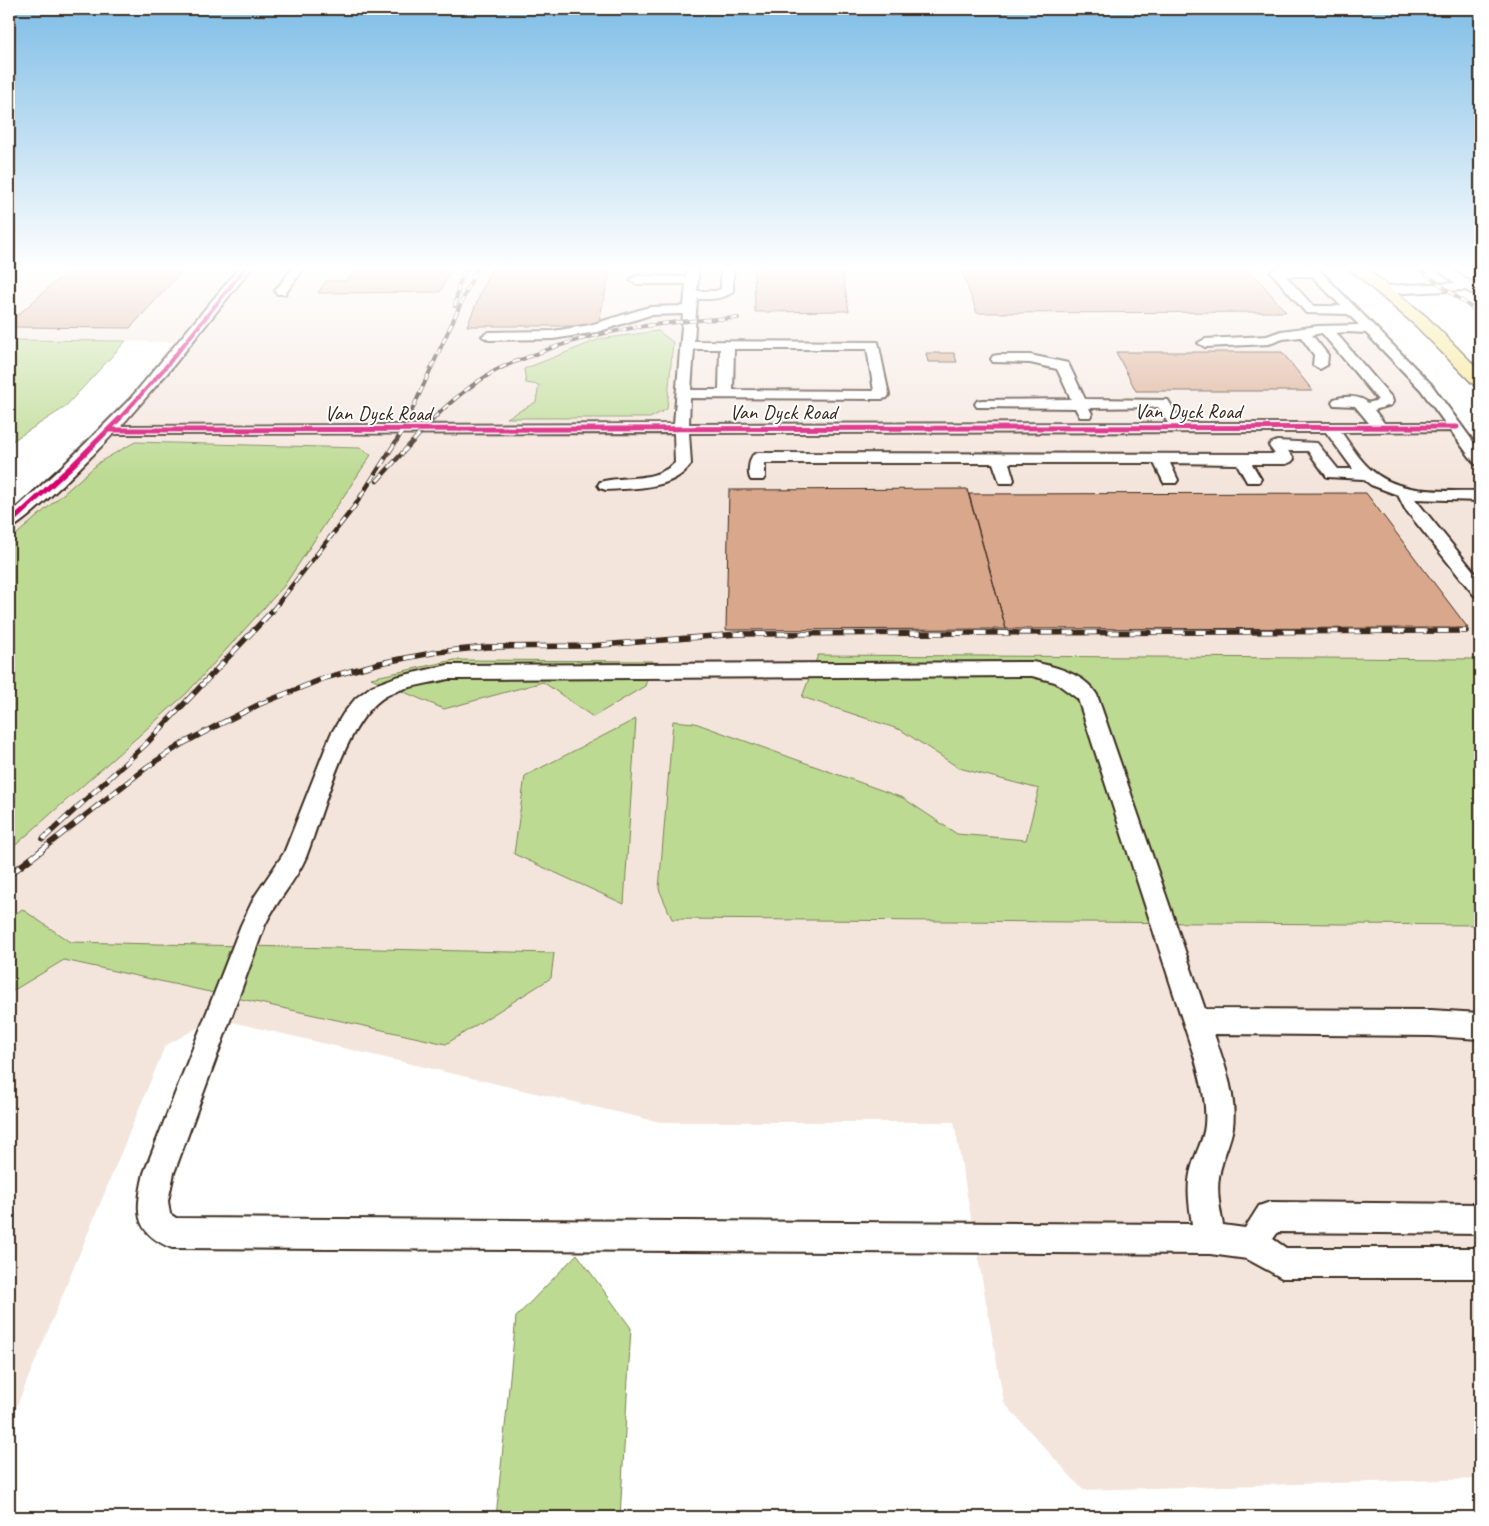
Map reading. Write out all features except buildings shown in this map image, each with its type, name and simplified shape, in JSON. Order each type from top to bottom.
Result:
[{"type":"main road","points":[[1438,337],[1480,381]]},
{"type":"street","points":[[9,524],[46,492],[109,430],[188,337]]},
{"type":"street","points":[[606,484],[654,482],[674,474],[683,464],[681,429],[686,337]]},
{"type":"street","points":[[1205,343],[1269,340],[1276,337]]},
{"type":"street","points":[[1307,337],[1321,355],[1320,365]]},
{"type":"street","points":[[1332,337],[1382,394],[1360,396],[1362,405],[1380,427]]},
{"type":"street","points":[[1380,337],[1426,387],[1457,427],[1480,462]]},
{"type":"street","points":[[683,394],[882,395],[873,345],[686,345]]},
{"type":"street","points":[[726,394],[727,345]]},
{"type":"street","points":[[998,359],[1030,359],[1063,366],[1079,404],[1121,459]]},
{"type":"street","points":[[1339,402],[1362,405]]},
{"type":"street","points":[[982,404],[1163,403],[1202,459]]},
{"type":"street","points":[[1330,427],[1365,474],[1384,485],[1404,492],[1428,495],[1480,496]]},
{"type":"street","name":"Van Dyck Road","points":[[109,430],[1457,427]]},
{"type":"street","points":[[804,428],[806,458]]},
{"type":"street","points":[[874,428],[880,458]]},
{"type":"street","points":[[949,428],[959,459]]},
{"type":"street","points":[[1029,428],[1041,459]]},
{"type":"street","points":[[757,478],[758,458],[1041,459],[1081,465],[1121,459],[1286,459],[1264,428]]},
{"type":"street","points":[[1277,446],[1312,446],[1333,474],[1365,474]]},
{"type":"street","points":[[935,458],[939,477]]},
{"type":"street","points":[[1000,459],[1006,480]]},
{"type":"street","points":[[1160,459],[1170,480]]},
{"type":"street","points":[[1242,459],[1253,479]]},
{"type":"street","points":[[1404,492],[1411,506],[1480,592]]},
{"type":"street","points":[[1210,1239],[1205,1207],[1204,1178],[1219,1126],[1212,1068],[1087,695],[1064,677],[1051,671],[1032,669],[448,672],[416,678],[379,691],[363,703],[341,734],[294,858],[263,903],[253,925],[159,1173],[153,1201],[157,1223],[172,1233],[1210,1239],[1252,1244],[1282,1263],[1480,1262]]},
{"type":"street","points":[[1196,1021],[1480,1026]]},
{"type":"street","points":[[1252,1244],[1270,1217],[1480,1219]]},
{"type":"shaded area","points":[[9,337],[178,337],[174,342],[9,340]]},
{"type":"shaded area","points":[[198,337],[1388,337],[1435,388],[1480,446],[1480,1479],[1083,1490],[1004,1403],[954,1122],[659,1122],[215,1018],[165,1046],[9,1425],[9,534],[106,445]]},
{"type":"green space","points":[[666,337],[673,342],[667,409],[650,418],[507,418],[536,402],[539,385],[526,383],[524,369],[600,339]]},
{"type":"green space","points":[[9,340],[126,341],[64,408],[9,443]]},
{"type":"green space","points":[[135,442],[360,448],[371,455],[284,586],[186,694],[9,851],[9,541],[101,461]]},
{"type":"green space","points":[[818,655],[1480,659],[1480,925],[672,919],[659,889],[673,721],[695,723],[903,798],[957,834],[1026,840],[1039,789],[959,768],[901,730],[802,697]]},
{"type":"green space","points":[[454,660],[653,661],[645,686],[593,717],[543,682],[444,709],[371,678]]},
{"type":"green space","points":[[636,719],[624,904],[514,854],[525,776]]},
{"type":"green space","points":[[22,909],[70,942],[554,953],[551,978],[446,1044],[64,960],[9,993],[9,919]]},
{"type":"green space","points":[[577,1254],[631,1328],[620,1517],[496,1517],[516,1317]]},
{"type":"railway","points":[[408,419],[445,337]]},
{"type":"railway","points":[[434,418],[460,395],[495,371],[554,347],[589,337]]},
{"type":"railway","points":[[272,611],[354,507],[404,429],[409,418]]},
{"type":"railway","points":[[377,481],[434,418]]},
{"type":"railway","points":[[43,839],[146,744],[273,610]]},
{"type":"railway","points":[[40,851],[147,767],[182,744],[218,725],[260,704],[325,678],[380,663],[437,652],[487,647],[589,646],[738,634],[1466,631]]},
{"type":"railway","points":[[9,875],[42,850]]},
{"type":"cycle path","points":[[9,524],[105,434],[135,402],[189,337]]},
{"type":"cycle path","points":[[109,430],[1457,427]]}]
